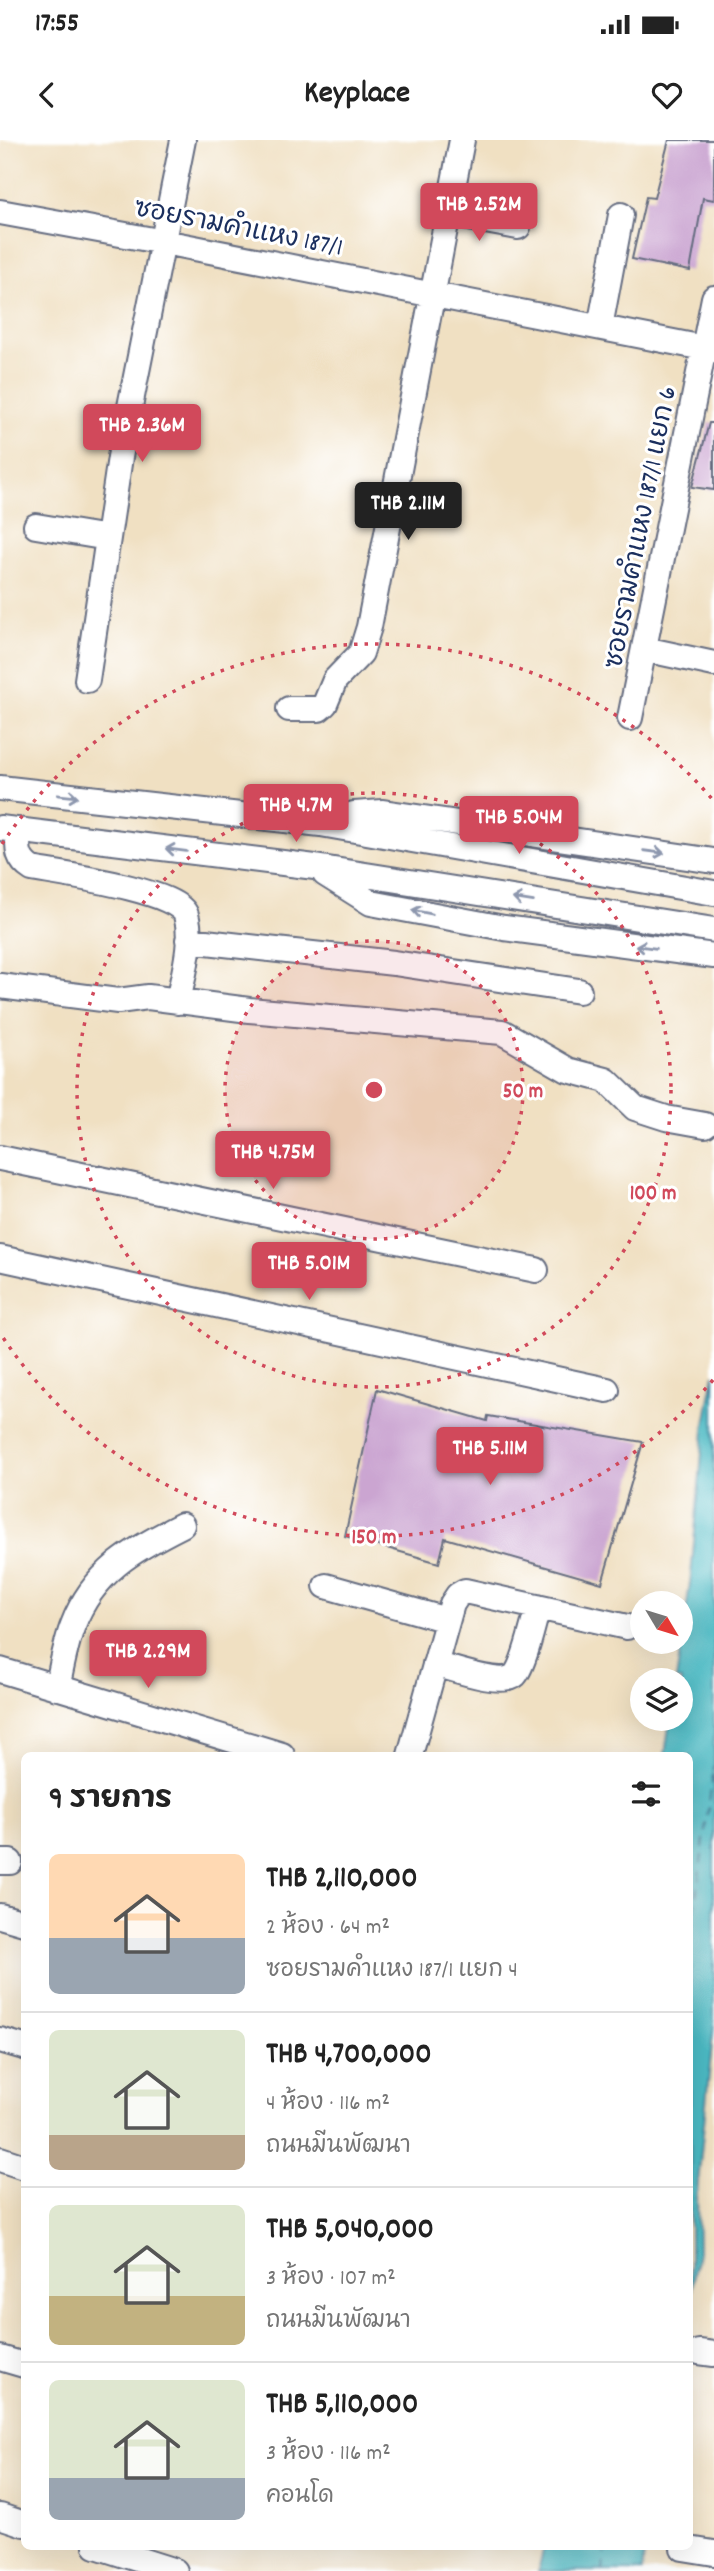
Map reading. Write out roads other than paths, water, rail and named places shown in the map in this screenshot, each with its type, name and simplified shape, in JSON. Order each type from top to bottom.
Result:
[{"type":"street","points":[[87,680],[120,457],[183,140]]},
{"type":"street","points":[[289,709],[319,709],[325,704],[335,680],[360,653],[369,627],[462,140]]},
{"type":"street","name":"ซอยรามคำแหง 187/1","points":[[0,212],[710,349]]},
{"type":"street","points":[[447,215],[518,227]]},
{"type":"street","points":[[600,327],[621,215]]},
{"type":"street","name":"ซอยรามคำแหง 187/1 แยก 6","points":[[630,718],[710,349],[714,298]]},
{"type":"street","points":[[36,526],[108,538]]},
{"type":"street","points":[[644,649],[714,664]]},
{"type":"street","points":[[0,788],[321,824],[714,893]]},
{"type":"street","points":[[321,824],[355,814],[383,812],[714,861]]},
{"type":"street","points":[[178,1002],[188,940],[186,913],[177,904],[153,893],[32,869],[22,863],[9,829],[315,867],[714,930]]},
{"type":"street","points":[[315,867],[371,903],[504,928],[714,956]]},
{"type":"street","points":[[188,940],[394,963],[579,991]]},
{"type":"street","points":[[0,986],[118,1002],[148,997],[249,1010],[502,1032],[568,1070],[607,1080],[635,1108],[666,1118],[705,1125]]},
{"type":"street","points":[[0,1158],[536,1270]]},
{"type":"street","points":[[0,1258],[607,1391]]},
{"type":"street","points":[[57,1688],[73,1624],[93,1588],[119,1560],[139,1546],[182,1525]]},
{"type":"street","points":[[326,1586],[447,1620]]},
{"type":"street","points":[[411,1752],[447,1620],[458,1595],[466,1591],[627,1626]]},
{"type":"street","points":[[435,1664],[507,1680],[515,1675],[520,1666],[538,1607]]},
{"type":"street","points":[[0,1670],[273,1752]]},
{"type":"street","points":[[0,1916],[21,1922]]},
{"type":"street","points":[[0,2040],[21,2047]]},
{"type":"street","points":[[0,2159],[21,2166]]},
{"type":"street","points":[[0,2358],[21,2364]]},
{"type":"street","points":[[0,2516],[21,2523]]},
{"type":"street","points":[[109,2550],[175,2571]]},
{"type":"street","points":[[693,2550],[714,2553]]},
{"type":"water","points":[[714,1374],[714,2024],[697,2193],[698,2251],[693,2281],[693,1752],[665,1752],[668,1731],[693,1731],[693,1668],[678,1668],[680,1654],[693,1654],[693,1591],[689,1591],[704,1430]]},
{"type":"water","points":[[543,2550],[645,2550],[642,2571],[538,2571]]}]
